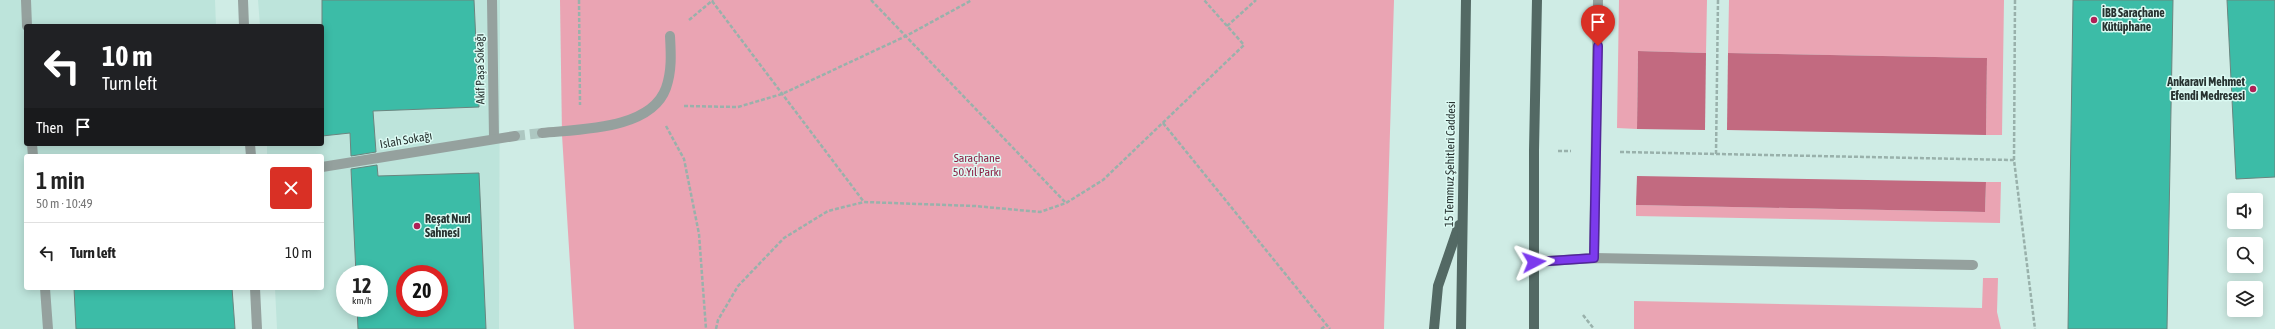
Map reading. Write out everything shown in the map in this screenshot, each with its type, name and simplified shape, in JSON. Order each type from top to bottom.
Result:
[{"type":"main road","name":"15 Temmuz Şehitleri Caddesi","points":[[1461,329],[1466,0]]},
{"type":"main road","points":[[1534,329],[1536,0]]},
{"type":"main road","points":[[1434,329],[1438,286],[1462,216]]},
{"type":"main road","points":[[1534,315],[1538,329]]},
{"type":"street","points":[[26,0],[27,24]]},
{"type":"street","points":[[243,0],[244,24]]},
{"type":"street","name":"Akif Paşa Sokağı","points":[[492,0],[494,138]]},
{"type":"street","points":[[1594,258],[1598,0]]},
{"type":"street","points":[[542,134],[630,120],[656,106],[666,89],[671,64],[670,36]]},
{"type":"street","name":"Islah Sokağı","points":[[324,167],[494,138],[515,136]]},
{"type":"street","points":[[1534,262],[1594,258],[1973,265]]},
{"type":"street","points":[[45,290],[48,329]]},
{"type":"street","points":[[255,290],[257,329]]},
{"type":"path","points":[[579,0],[580,128]]},
{"type":"path","points":[[871,0],[1066,203]]},
{"type":"path","points":[[706,329],[699,234],[684,159],[656,106],[738,107],[782,94],[906,36],[972,0]]},
{"type":"path","points":[[716,329],[718,320],[738,286],[784,238],[828,211],[864,202],[975,206],[1040,212],[1066,203],[1103,180],[1244,45],[1204,0]]},
{"type":"path","points":[[1227,26],[1256,0]]},
{"type":"path","points":[[1716,154],[1718,0]]},
{"type":"path","points":[[2015,0],[2014,160],[2035,329]]},
{"type":"path","points":[[670,36],[712,1],[864,202]]},
{"type":"path","points":[[1163,124],[1330,329]]},
{"type":"path","points":[[1534,150],[2014,160]]},
{"type":"path","points":[[1583,315],[1594,329]]},
{"type":"path","points":[[1320,329],[1327,325]]},
{"type":"shaded area","points":[[0,0],[215,0],[216,24],[24,24],[24,146],[220,146],[220,154],[24,154],[24,290],[225,290],[226,329],[0,329]]},
{"type":"shaded area","points":[[258,0],[500,0],[499,329],[277,329],[275,290],[324,290],[324,154],[267,154],[267,146],[324,146],[324,24],[260,24]]},
{"type":"shaded area","points":[[1638,51],[1706,53],[1705,130],[1637,129]]},
{"type":"shaded area","points":[[1728,53],[1987,58],[1986,135],[1727,130]]},
{"type":"shaded area","points":[[1637,176],[1986,182],[1985,212],[1636,205]]},
{"type":"green space","name":"Saraçhane 50.Yıl Parkı","points":[[560,0],[1394,0],[1384,329],[574,329],[562,135]]},
{"type":"green space","points":[[1619,0],[1707,0],[1706,53],[1638,51],[1637,129],[1617,128]]},
{"type":"green space","points":[[1729,0],[2004,0],[2002,135],[1986,135],[1987,58],[1728,53]]},
{"type":"green space","points":[[1986,182],[2001,182],[2000,223],[1636,216],[1636,205],[1985,212]]},
{"type":"green space","points":[[1983,278],[1998,278],[1997,312],[2001,329],[1634,329],[1634,301],[1982,308]]},
{"type":"building","points":[[322,0],[474,0],[479,107],[373,111],[376,152],[351,156],[350,133],[324,136],[324,24],[322,24]]},
{"type":"building","points":[[2073,0],[2173,0],[2167,329],[2068,329]]},
{"type":"building","name":"Ankaravi Mehmet Efendi Medresesi","points":[[2227,0],[2275,0],[2275,177],[2236,179]]},
{"type":"building","name":"Reşat Nuri Sahnesi","points":[[377,165],[378,176],[479,173],[486,329],[358,329],[357,317],[388,317],[388,265],[356,265],[351,169]]},
{"type":"building","points":[[74,290],[232,290],[235,329],[76,329]]},
{"type":"tunnel","points":[[515,136],[542,133]]},
{"type":"place","name":"İBB Saraçhane Kütüphane","points":[[2094,20]]},
{"type":"place","name":"Ankaravi Mehmet Efendi Medresesi","points":[[2253,89]]},
{"type":"place","name":"Reşat Nuri Sahnesi","points":[[417,226]]},
{"type":"route","points":[[1534,262],[1594,258],[1598,46]]}]
